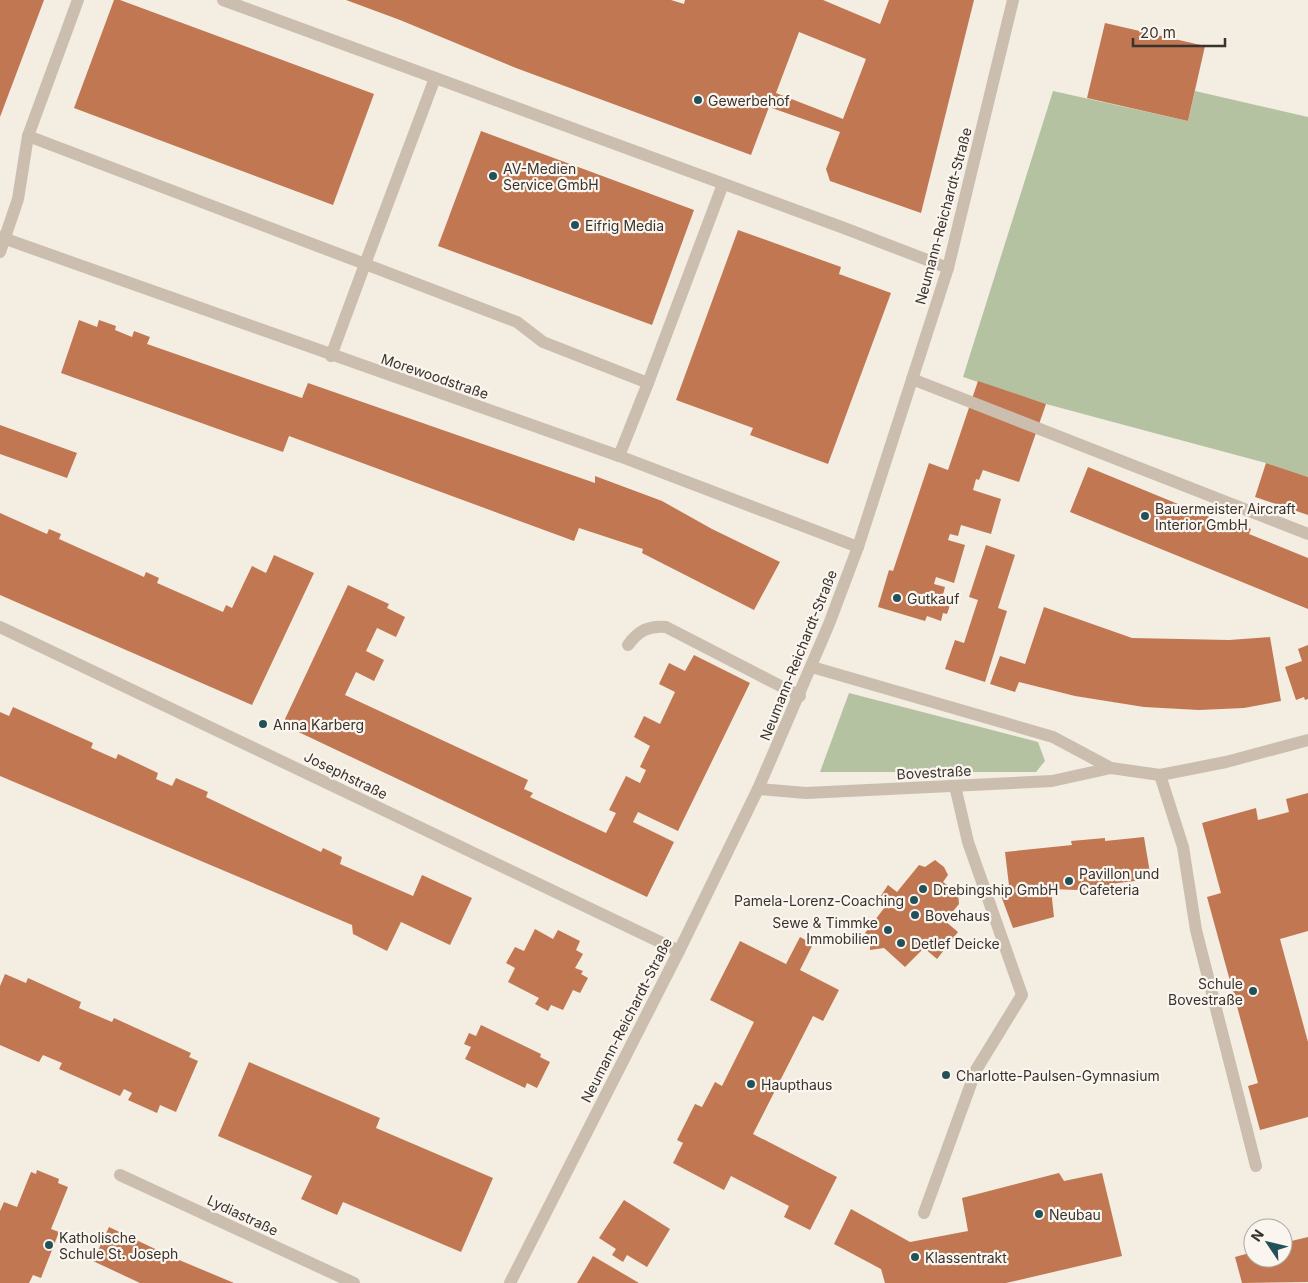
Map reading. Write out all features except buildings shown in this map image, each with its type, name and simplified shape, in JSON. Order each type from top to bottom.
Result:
[{"type":"street","points":[[0,252],[2,238],[18,199],[28,136],[78,0]]},
{"type":"street","points":[[223,0],[948,268]]},
{"type":"street","name":"Neumann-Reichardt-Straße","points":[[510,1283],[679,951],[758,789],[812,667],[858,547],[948,268],[1013,0]]},
{"type":"street","points":[[331,356],[435,78]]},
{"type":"street","points":[[28,136],[517,322],[543,342],[648,383]]},
{"type":"street","points":[[619,456],[723,184]]},
{"type":"street","name":"Morewoodstraße","points":[[2,238],[331,356],[619,456],[858,547]]},
{"type":"street","points":[[912,379],[1308,534]]},
{"type":"street","name":"Josephstraße","points":[[0,626],[679,951]]},
{"type":"street","points":[[628,645],[639,632],[648,628],[666,627],[800,696]]},
{"type":"street","name":"Bovestraße","points":[[812,667],[1053,737],[1111,768],[1160,775],[1226,762],[1308,740]]},
{"type":"street","name":"Bovestraße","points":[[758,789],[806,793],[1052,781],[1111,768]]},
{"type":"street","points":[[1160,775],[1183,847],[1196,930],[1256,1166]]},
{"type":"street","points":[[924,1213],[976,1070],[1022,995],[968,842],[955,786]]},
{"type":"street","name":"Lydiastraße","points":[[120,1175],[354,1283]]},
{"type":"green space","points":[[1053,91],[1188,121],[1195,91],[1308,117],[1308,477],[1266,463],[1046,404],[963,377]]},
{"type":"green space","points":[[849,693],[1038,742],[1045,761],[1036,772],[820,772]]},
{"type":"place","name":"Gewerbehof","points":[[698,100]]},
{"type":"place","name":"AV-Medien Service GmbH","points":[[493,176]]},
{"type":"place","name":"Eifrig Media","points":[[575,225]]},
{"type":"place","name":"Bauermeister Aircraft Interior GmbH","points":[[1145,516]]},
{"type":"place","name":"Gutkauf","points":[[897,598]]},
{"type":"place","name":"Anna Karberg","points":[[263,724]]},
{"type":"place","name":"Pavillon und Cafeteria","points":[[1069,881]]},
{"type":"place","name":"Drebingship GmbH","points":[[923,889]]},
{"type":"place","name":"Pamela-Lorenz-Coaching","points":[[914,900]]},
{"type":"place","name":"Bovehaus","points":[[915,915]]},
{"type":"place","name":"Sewe & Timmke Immobilien","points":[[888,930]]},
{"type":"place","name":"Detlef Deicke","points":[[901,943]]},
{"type":"place","name":"Schule Bovestraße","points":[[1253,991]]},
{"type":"place","name":"Charlotte-Paulsen-Gymnasium","points":[[946,1075]]},
{"type":"place","name":"Haupthaus","points":[[751,1084]]},
{"type":"place","name":"Neubau","points":[[1039,1214]]},
{"type":"place","name":"Katholische Schule St. Joseph","points":[[49,1245]]},
{"type":"place","name":"Klassentrakt","points":[[915,1257]]}]
